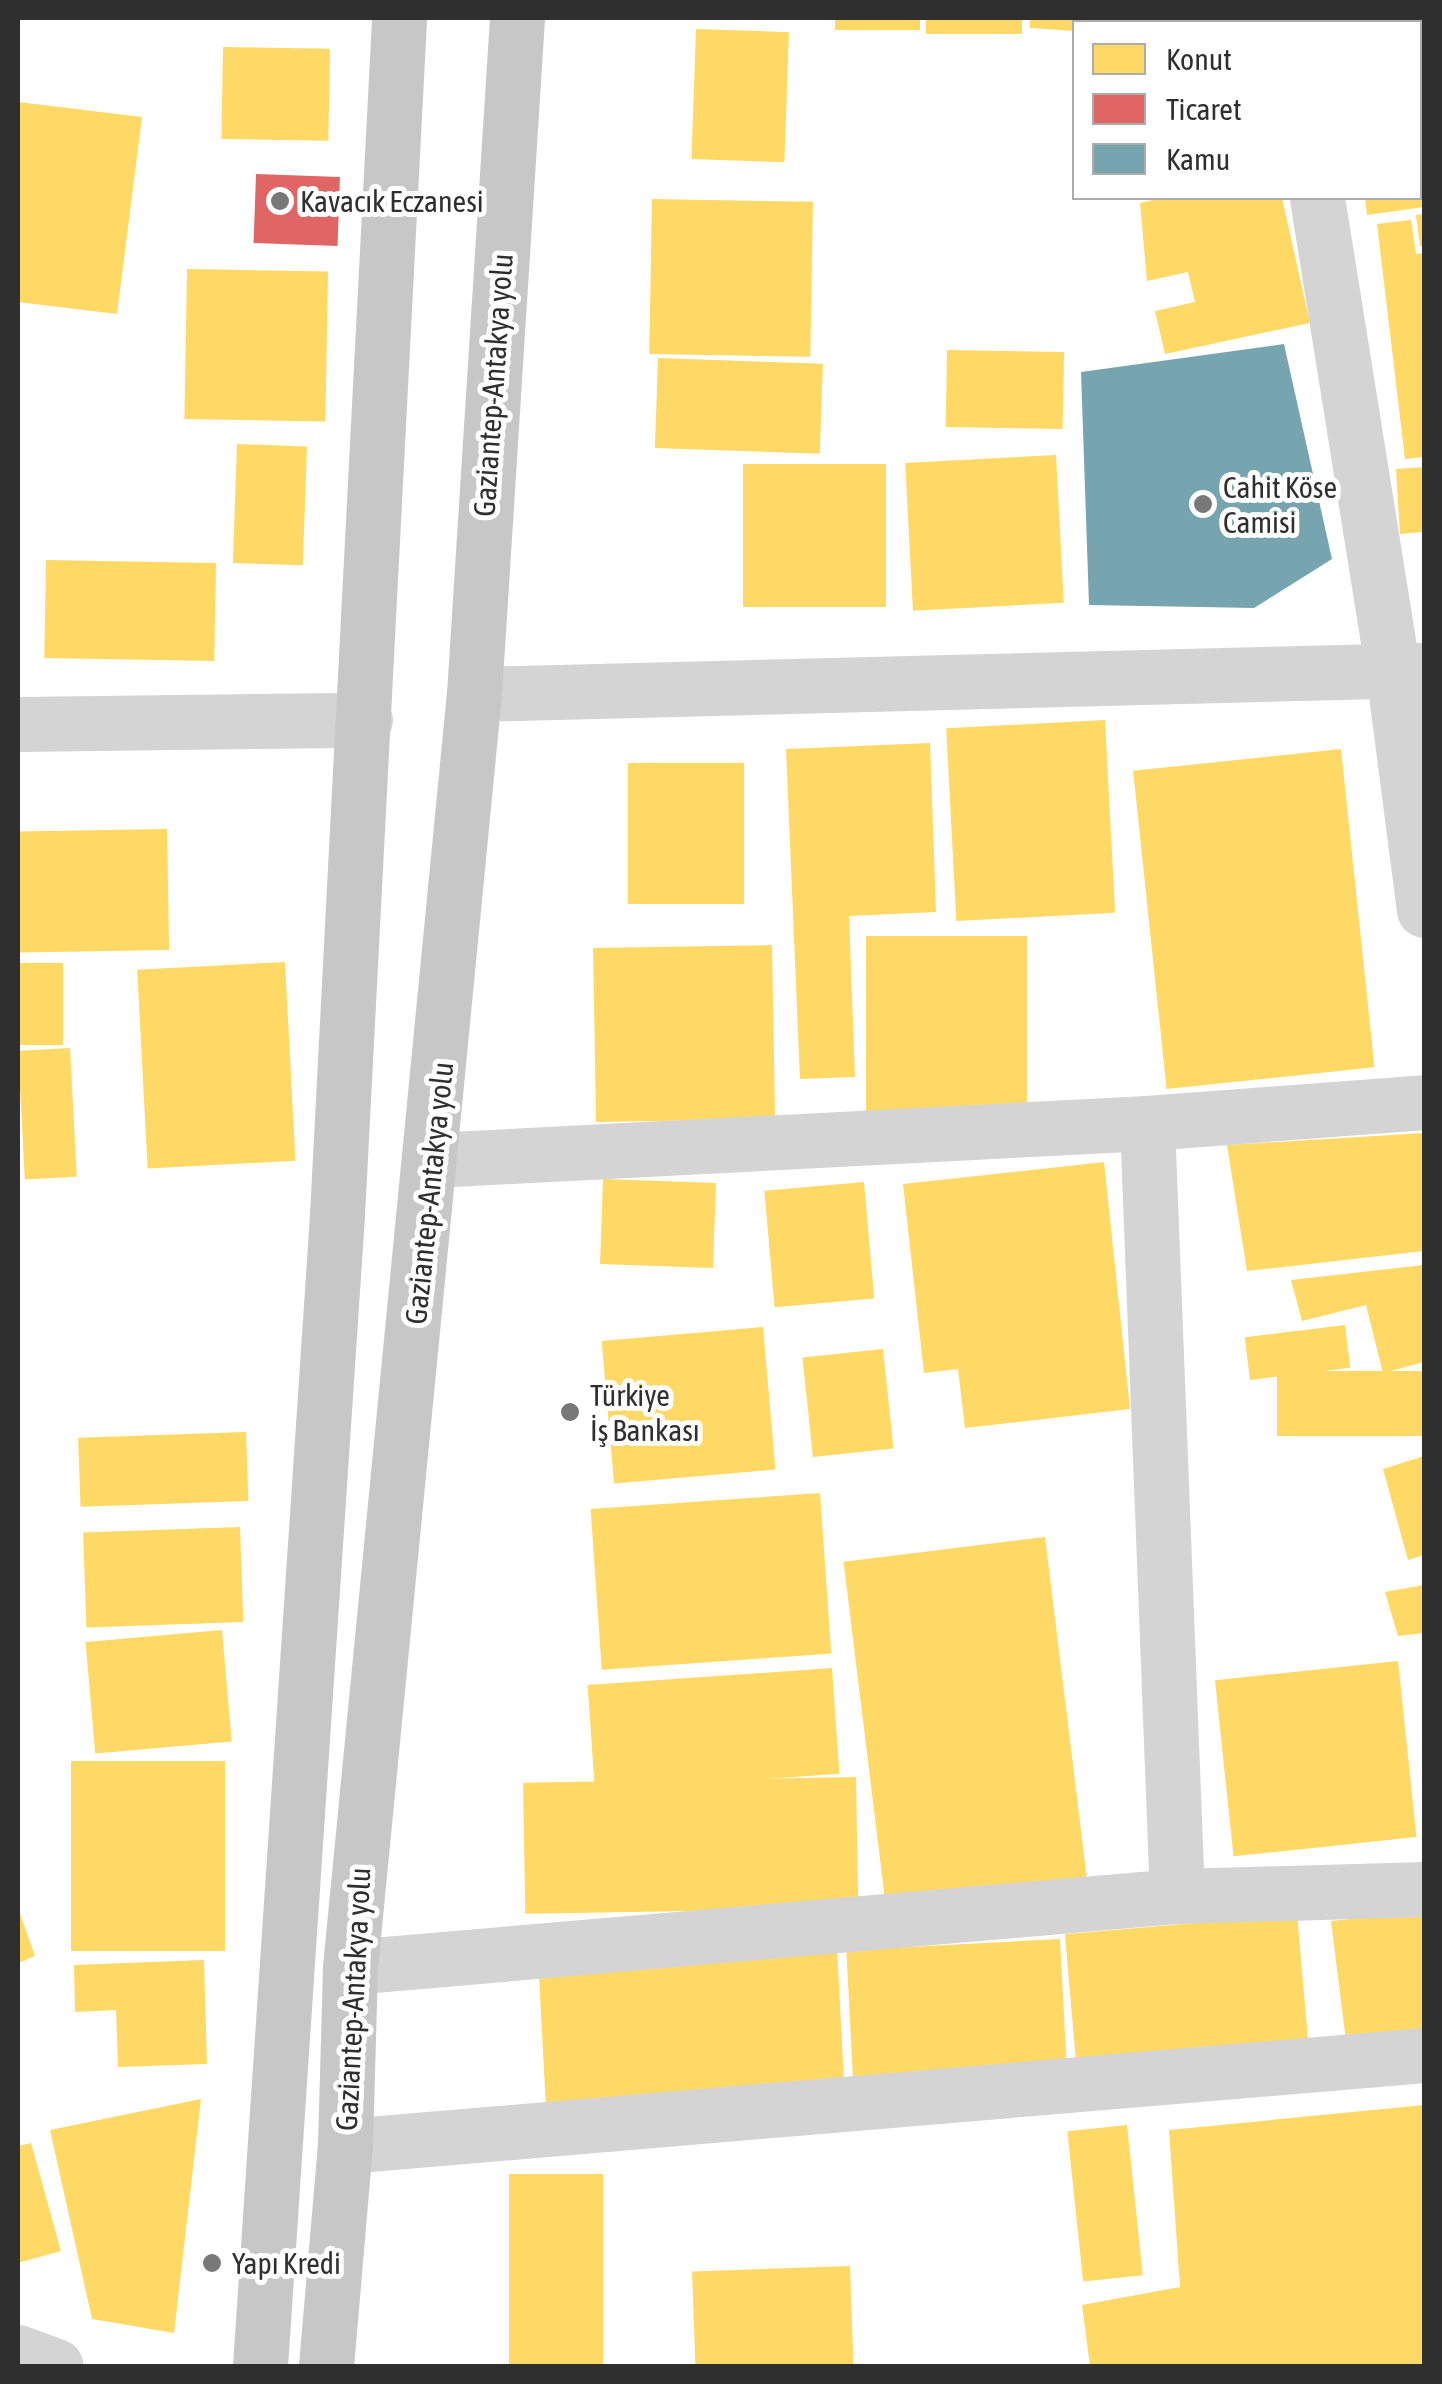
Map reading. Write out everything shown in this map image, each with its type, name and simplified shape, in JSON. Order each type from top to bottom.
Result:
[{"type":"main road","points":[[260,2366],[365,720],[398,18]]},
{"type":"main road","name":"Gaziantep-Antakya yolu","points":[[326,2366],[345,2146],[350,1968],[433,1160],[474,694],[516,18]]},
{"type":"street","points":[[1317,200],[1409,670],[1424,910]]},
{"type":"street","points":[[474,694],[1409,670]]},
{"type":"street","points":[[18,724],[365,720]]},
{"type":"street","points":[[433,1160],[1146,1124],[1424,1102]]},
{"type":"street","points":[[1146,1124],[1177,1896]]},
{"type":"street","points":[[350,1968],[1177,1896],[1424,1889]]},
{"type":"street","points":[[345,2146],[1424,2055]]},
{"type":"street","points":[[18,2352],[56,2366]]},
{"type":"building: Konut","points":[[835,18],[920,18],[920,30],[835,30]]},
{"type":"building: Konut","points":[[926,18],[1022,18],[1022,34],[926,34]]},
{"type":"building: Konut","points":[[1030,18],[1242,20],[1072,20],[1072,31],[1030,28]]},
{"type":"building: Konut","points":[[1332,18],[1424,18],[1424,62],[1422,20]]},
{"type":"building: Konut","points":[[696,29],[789,32],[784,162],[691,159]]},
{"type":"building: Konut","points":[[223,47],[330,49],[328,141],[221,139]]},
{"type":"building: Konut","points":[[1424,82],[1424,207],[1367,215],[1365,200],[1422,200]]},
{"type":"building: Konut","points":[[18,102],[142,117],[117,314],[18,302]]},
{"type":"building: Konut","points":[[652,199],[813,202],[810,357],[649,354]]},
{"type":"building: Konut","points":[[1282,200],[1310,323],[1165,354],[1155,311],[1195,302],[1188,272],[1147,281],[1140,203]]},
{"type":"building: Konut","points":[[1424,214],[1424,246],[1420,246],[1416,215]]},
{"type":"building: Konut","points":[[1411,220],[1416,254],[1424,253],[1424,457],[1405,459],[1377,224]]},
{"type":"building: Konut","points":[[187,269],[328,271],[325,421],[184,419]]},
{"type":"building: Konut","points":[[947,350],[1064,352],[1063,429],[946,427]]},
{"type":"building: Konut","points":[[658,358],[823,364],[820,454],[655,448]]},
{"type":"building: Konut","points":[[237,444],[307,446],[303,565],[233,563]]},
{"type":"building: Konut","points":[[1056,455],[1064,603],[913,611],[905,463]]},
{"type":"building: Konut","points":[[743,464],[886,464],[886,607],[743,607]]},
{"type":"building: Konut","points":[[1424,467],[1424,532],[1400,534],[1396,469]]},
{"type":"building: Konut","points":[[46,560],[216,563],[214,661],[44,658]]},
{"type":"building: Konut","points":[[1105,720],[1115,913],[956,921],[946,728]]},
{"type":"building: Konut","points":[[930,743],[936,912],[849,916],[855,1077],[800,1079],[786,749]]},
{"type":"building: Konut","points":[[1341,749],[1374,1067],[1167,1089],[1133,771]]},
{"type":"building: Konut","points":[[628,763],[744,763],[744,904],[628,904]]},
{"type":"building: Konut","points":[[167,829],[169,950],[20,953],[18,832]]},
{"type":"building: Konut","points":[[866,936],[1027,936],[1027,1111],[866,1111]]},
{"type":"building: Konut","points":[[772,945],[775,1119],[596,1122],[593,948]]},
{"type":"building: Konut","points":[[285,962],[295,1161],[148,1168],[137,970]]},
{"type":"building: Konut","points":[[18,963],[63,963],[63,1045],[18,1045]]},
{"type":"building: Konut","points":[[70,1048],[77,1177],[25,1180],[18,1051]]},
{"type":"building: Konut","points":[[1424,1133],[1424,1251],[1247,1271],[1227,1145]]},
{"type":"building: Konut","points":[[1104,1162],[1130,1409],[965,1428],[958,1369],[924,1373],[903,1184]]},
{"type":"building: Konut","points":[[603,1179],[716,1183],[713,1268],[600,1264]]},
{"type":"building: Konut","points":[[864,1182],[874,1299],[775,1307],[764,1191]]},
{"type":"building: Konut","points":[[1424,1265],[1424,1362],[1383,1373],[1366,1305],[1302,1321],[1291,1280]]},
{"type":"building: Konut","points":[[1345,1325],[1350,1368],[1250,1380],[1245,1337]]},
{"type":"building: Konut","points":[[763,1327],[775,1469],[614,1484],[602,1341]]},
{"type":"building: Konut","points":[[883,1349],[893,1448],[813,1457],[802,1357]]},
{"type":"building: Konut","points":[[1277,1371],[1424,1371],[1424,1436],[1277,1436]]},
{"type":"building: Konut","points":[[246,1432],[248,1501],[81,1507],[78,1438]]},
{"type":"building: Konut","points":[[1424,1456],[1424,1555],[1408,1560],[1383,1469]]},
{"type":"building: Konut","points":[[820,1493],[831,1654],[602,1670],[591,1509]]},
{"type":"building: Konut","points":[[240,1527],[243,1622],[86,1627],[83,1532]]},
{"type":"building: Konut","points":[[1045,1537],[1087,1880],[886,1905],[844,1562]]},
{"type":"building: Konut","points":[[1424,1585],[1424,1633],[1398,1636],[1385,1592]]},
{"type":"building: Konut","points":[[222,1630],[232,1742],[95,1754],[86,1642]]},
{"type":"building: Konut","points":[[1398,1661],[1417,1837],[1234,1856],[1215,1680]]},
{"type":"building: Konut","points":[[832,1668],[839,1774],[595,1791],[588,1685]]},
{"type":"building: Konut","points":[[71,1761],[225,1761],[225,1951],[71,1951]]},
{"type":"building: Konut","points":[[856,1777],[858,1908],[525,1914],[523,1783]]},
{"type":"building: Konut","points":[[18,1908],[35,1956],[18,1963]]},
{"type":"building: Konut","points":[[1424,1912],[1424,2033],[1346,2041],[1331,1921]]},
{"type":"building: Konut","points":[[1297,1914],[1309,2054],[1077,2075],[1065,1934]]},
{"type":"building: Konut","points":[[1060,1939],[1067,2074],[853,2085],[846,1950]]},
{"type":"building: Konut","points":[[837,1948],[845,2099],[546,2114],[538,1964]]},
{"type":"building: Konut","points":[[204,1960],[207,2064],[118,2067],[116,2010],[75,2012],[74,1965]]},
{"type":"building: Konut","points":[[201,2099],[174,2333],[92,2319],[50,2130]]},
{"type":"building: Konut","points":[[1424,2105],[1424,2366],[1090,2366],[1082,2305],[1180,2287],[1169,2130]]},
{"type":"building: Konut","points":[[1127,2125],[1143,2275],[1083,2281],[1067,2131]]},
{"type":"building: Konut","points":[[31,2143],[61,2251],[18,2263],[18,2146]]},
{"type":"building: Konut","points":[[509,2174],[603,2174],[603,2366],[509,2366]]},
{"type":"building: Konut","points":[[850,2266],[853,2366],[695,2366],[692,2272]]},
{"type":"building: Ticaret","points":[[256,174],[340,177],[338,246],[254,243]]},
{"type":"building: Kamu","name":"Cahit Köse Camisi","points":[[1284,344],[1332,559],[1254,608],[1089,605],[1081,372]]},
{"type":"place","name":"Kavacık Eczanesi","points":[[280,201]]},
{"type":"place","name":"Cahit Köse Camisi","points":[[1203,504]]},
{"type":"place","name":"Türkiye İş Bankası","points":[[570,1412]]},
{"type":"place","name":"Yapı Kredi","points":[[212,2263]]}]
